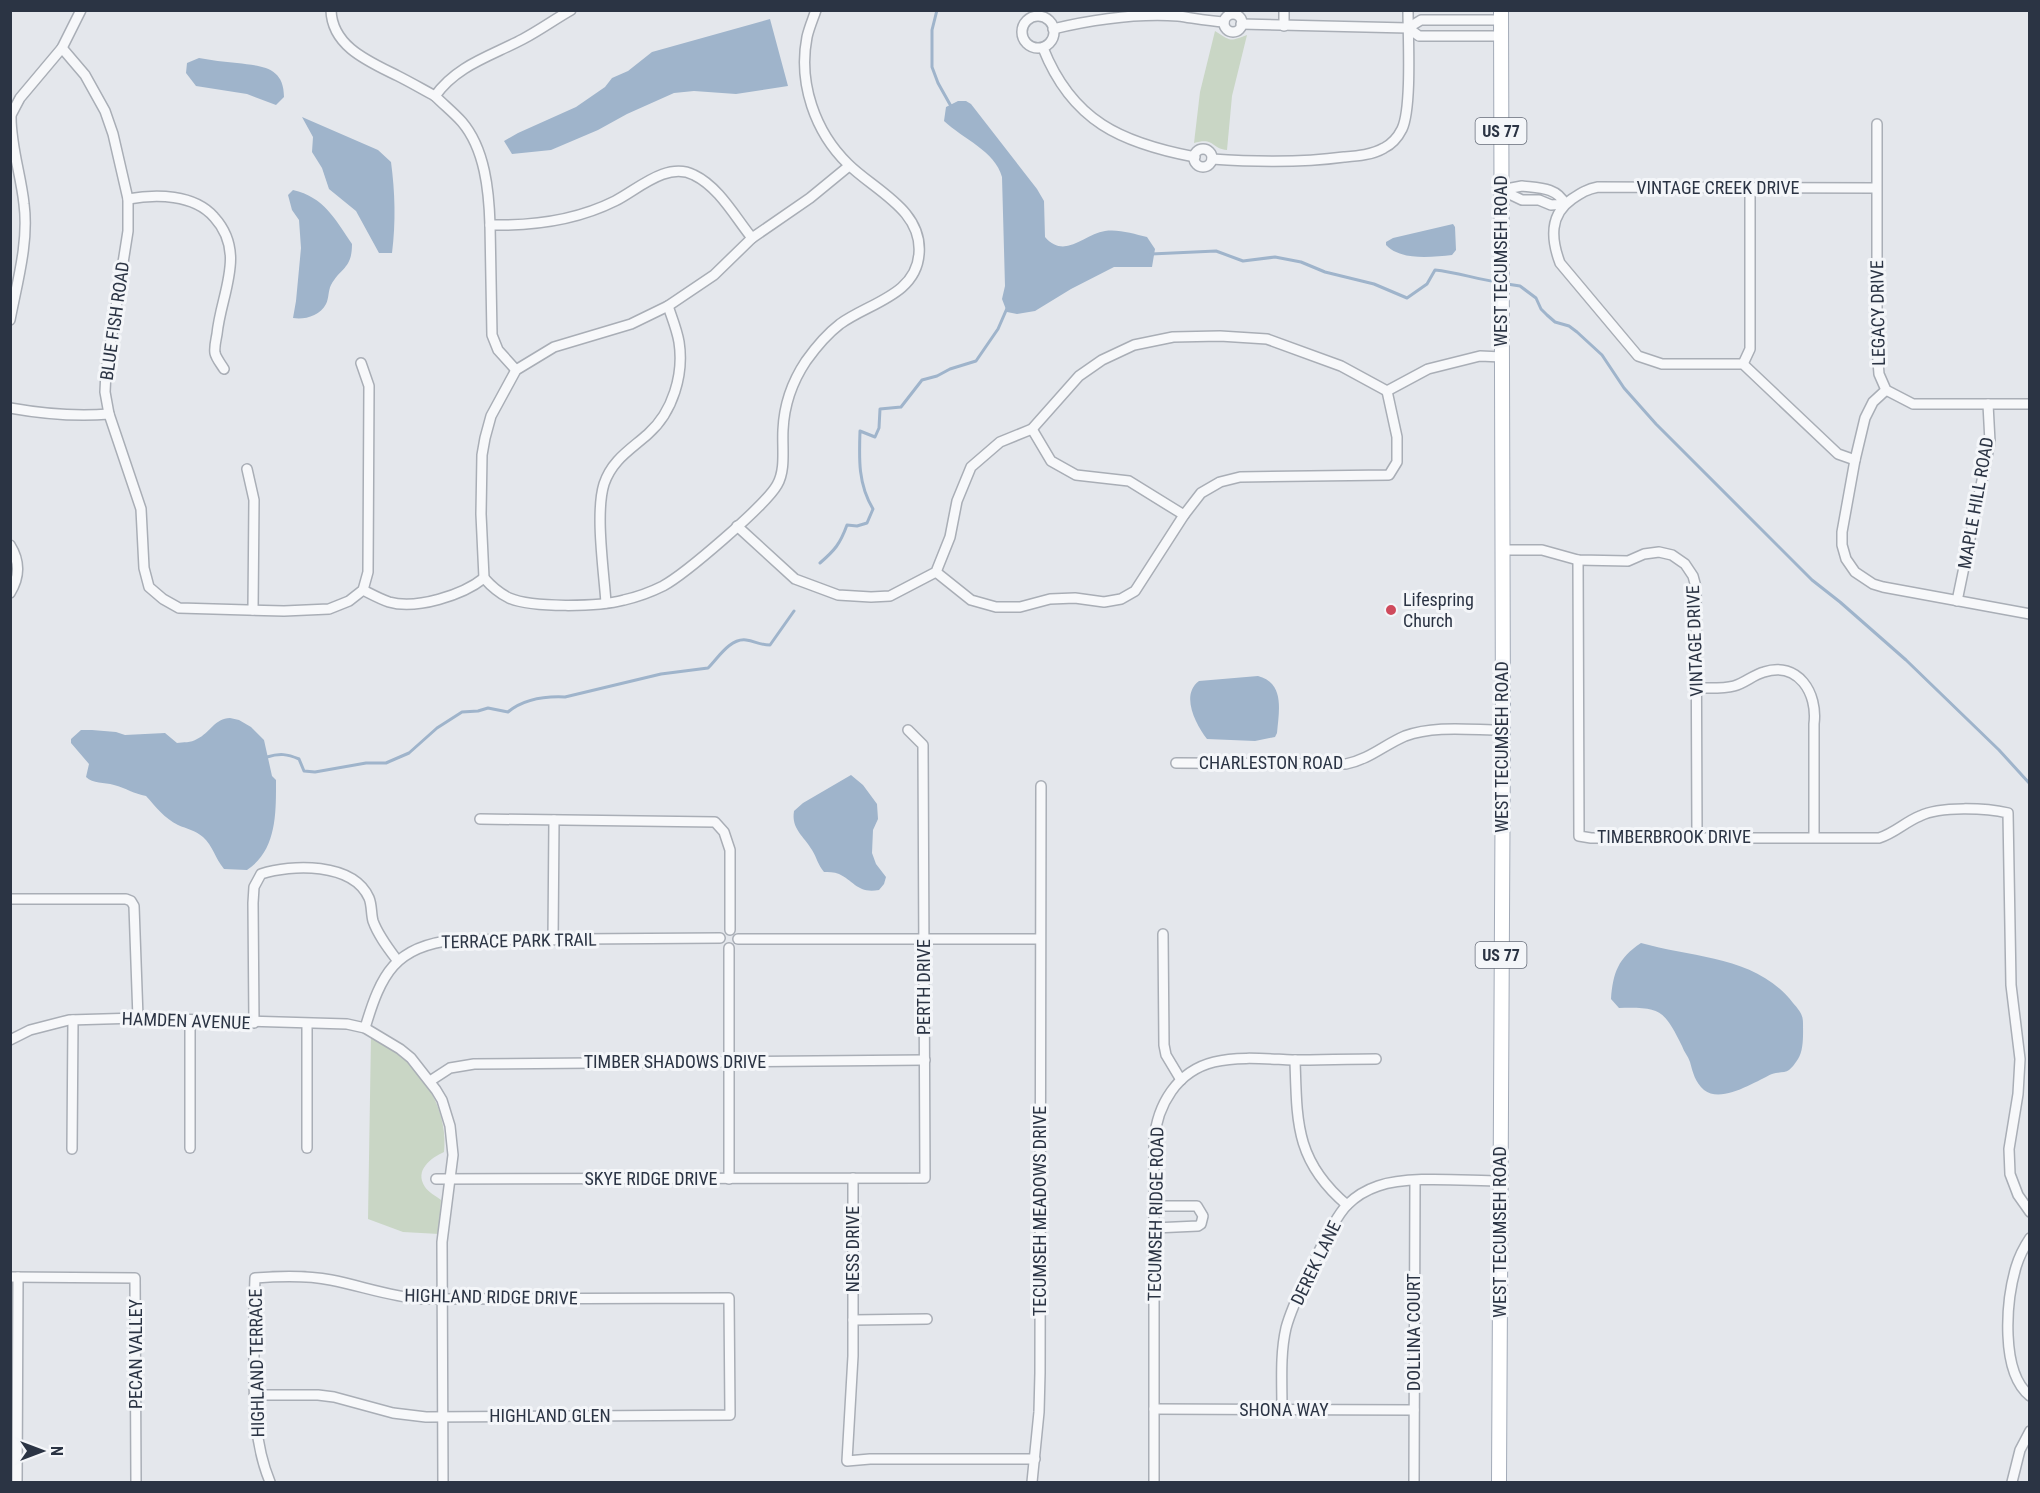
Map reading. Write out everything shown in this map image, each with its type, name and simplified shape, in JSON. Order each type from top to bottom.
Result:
[{"type":"main road","name":"WEST TECUMSEH ROAD","points":[[1499,1482],[1503,730],[1501,16]]},
{"type":"street","points":[[10,320],[25,229],[24,204],[11,137],[11,117],[20,98],[62,48],[81,10]]},
{"type":"street","points":[[331,10],[333,25],[338,34],[358,55],[435,96],[463,123],[476,145],[488,193],[492,334],[498,350],[516,370]]},
{"type":"street","points":[[435,96],[448,81],[469,64],[522,39],[572,10]]},
{"type":"street","points":[[816,10],[807,37],[806,69],[809,97],[815,118],[849,166],[871,181],[900,207],[912,222],[918,236],[920,254],[915,275],[897,292],[842,323],[826,336],[808,358],[791,389],[787,405],[783,428],[781,472],[777,485],[737,526],[686,570],[663,586],[638,596],[606,603],[567,605],[522,602],[492,587],[484,578],[481,514],[482,455],[490,416],[516,370],[554,347],[631,324],[668,306],[714,275],[752,238],[810,198],[849,166]]},
{"type":"street","points":[[1284,10],[1284,26]]},
{"type":"street","points":[[1042,48],[1061,84],[1096,122],[1137,143],[1195,157],[1197,152],[1204,150],[1211,154],[1212,159],[1261,162],[1317,161],[1383,149],[1392,143],[1402,130],[1407,113],[1408,10]]},
{"type":"street","points":[[1037,13],[1048,20],[1053,29],[1050,42],[1042,48],[1032,47],[1024,41],[1022,36],[1026,22],[1037,13]]},
{"type":"street","points":[[1053,29],[1118,16],[1156,13],[1224,22],[1226,17],[1233,14],[1239,17],[1241,24],[1408,28],[1421,20],[1501,16]]},
{"type":"street","points":[[1408,28],[1419,36],[1501,36]]},
{"type":"street","name":"BLUE FISH ROAD","points":[[62,48],[86,75],[105,111],[116,145],[128,199],[128,231],[106,371],[105,392],[109,414],[141,509],[144,568],[150,587],[163,599],[179,608],[253,610],[329,609],[349,601],[363,590]]},
{"type":"street","name":"LEGACY DRIVE","points":[[1877,124],[1877,348],[1879,374],[1886,390],[1913,404],[2030,404]]},
{"type":"street","points":[[490,225],[544,222],[579,214],[614,201],[651,179],[672,172],[692,173],[710,185],[752,238]]},
{"type":"street","points":[[1501,190],[1522,186],[1540,188],[1561,196],[1565,204]]},
{"type":"street","name":"VINTAGE CREEK DRIVE","points":[[1565,204],[1586,189],[1598,187],[1876,188]]},
{"type":"street","points":[[1743,364],[1750,350],[1750,188]]},
{"type":"street","points":[[1501,190],[1522,200],[1539,200],[1551,205],[1565,204]]},
{"type":"street","points":[[128,199],[147,196],[185,199],[207,208],[223,226],[230,246],[230,274],[217,328],[215,352],[224,369]]},
{"type":"street","points":[[1565,204],[1556,216],[1552,232],[1553,246],[1560,263],[1638,356],[1662,364],[1743,364],[1838,454],[1855,460]]},
{"type":"street","points":[[606,603],[600,521],[603,487],[611,467],[628,449],[649,434],[661,420],[672,399],[680,373],[679,342],[668,306]]},
{"type":"street","points":[[737,526],[795,579],[838,595],[890,596],[936,572],[950,537],[957,501],[971,467],[1000,442],[1032,429],[1079,376],[1102,360],[1134,345],[1173,337],[1220,336],[1267,339],[1341,366],[1387,391],[1397,437],[1397,462],[1389,476],[1240,477],[1220,482],[1202,493],[1184,515],[1135,591],[1121,599],[1104,602],[1075,598],[1050,599],[1020,607],[996,607],[971,600],[936,572]]},
{"type":"street","points":[[1387,391],[1428,369],[1480,356],[1502,357]]},
{"type":"street","points":[[361,363],[369,386],[368,572],[363,590],[389,602],[406,604],[455,594],[484,578]]},
{"type":"street","points":[[1886,390],[1873,402],[1865,418],[1855,460],[1842,531],[1842,545],[1846,559],[1855,572],[1873,584],[1883,587],[2030,614]]},
{"type":"street","name":"MAPLE HILL ROAD","points":[[1957,601],[1989,442],[1988,404]]},
{"type":"street","points":[[10,408],[59,416],[80,417],[109,414]]},
{"type":"street","points":[[1032,429],[1051,461],[1077,475],[1129,481],[1184,515]]},
{"type":"street","points":[[247,469],[254,500],[253,610]]},
{"type":"street","points":[[10,545],[17,559],[18,568],[17,579],[10,593]]},
{"type":"street","name":"VINTAGE DRIVE","points":[[1502,550],[1542,550],[1578,560],[1628,561],[1644,554],[1659,552],[1672,555],[1685,564],[1693,576],[1696,587],[1696,837]]},
{"type":"street","name":"TIMBERBROOK DRIVE","points":[[1578,560],[1579,836],[1590,838],[1879,838],[1888,835],[1918,816],[1930,812],[1995,810],[2008,813],[2011,985],[2020,1059],[2018,1094],[2009,1149],[2010,1174],[2018,1195],[2030,1212]]},
{"type":"street","points":[[1697,688],[1738,685],[1766,671],[1788,671],[1802,679],[1812,696],[1816,711],[1814,837]]},
{"type":"street","name":"PERTH DRIVE","points":[[853,1178],[925,1178],[923,745],[908,730]]},
{"type":"street","name":"CHARLESTON ROAD","points":[[1176,763],[1346,764],[1365,759],[1404,737],[1416,733],[1441,730],[1503,730]]},
{"type":"street","name":"TECUMSEH MEADOWS DRIVE","points":[[1032,1482],[1040,1373],[1041,786]]},
{"type":"street","points":[[480,819],[715,822],[724,832],[730,850],[730,930]]},
{"type":"street","points":[[553,940],[554,820]]},
{"type":"street","points":[[254,1023],[253,903],[254,887],[261,874],[276,869],[337,870],[355,882],[369,897],[373,921],[396,960],[374,996],[365,1028],[400,1049],[420,1067],[442,1100],[450,1126],[453,1155],[443,1229],[443,1482]]},
{"type":"street","points":[[10,899],[126,899],[131,901],[134,906],[138,1018]]},
{"type":"street","points":[[730,930],[736,933],[738,939],[735,945],[729,948],[723,945],[720,938],[723,932],[730,930]]},
{"type":"street","points":[[1163,934],[1164,1045],[1169,1061],[1181,1080]]},
{"type":"street","name":"TERRACE PARK TRAIL","points":[[396,960],[435,942],[454,940],[720,938]]},
{"type":"street","points":[[738,939],[1040,939]]},
{"type":"street","points":[[729,948],[729,1179]]},
{"type":"street","name":"HAMDEN AVENUE","points":[[10,1040],[30,1030],[73,1020],[138,1018],[347,1024],[365,1028]]},
{"type":"street","points":[[72,1149],[73,1020]]},
{"type":"street","points":[[190,1020],[190,1148]]},
{"type":"street","points":[[307,1024],[307,1148]]},
{"type":"street","name":"TECUMSEH RIDGE ROAD","points":[[1154,1482],[1154,1141],[1156,1123],[1170,1091],[1196,1069],[1214,1062],[1243,1059],[1376,1059]]},
{"type":"street","name":"TIMBER SHADOWS DRIVE","points":[[430,1081],[450,1068],[474,1064],[925,1060]]},
{"type":"street","points":[[1295,1060],[1296,1105],[1302,1140],[1322,1180],[1347,1205]]},
{"type":"street","name":"NESS DRIVE","points":[[853,1178],[852,1371],[847,1461],[1035,1459]]},
{"type":"street","name":"SKYE RIDGE DRIVE","points":[[436,1179],[853,1178]]},
{"type":"street","name":"DEREK LANE","points":[[1282,1410],[1282,1353],[1287,1325],[1335,1221],[1347,1205],[1377,1186],[1400,1181],[1500,1181]]},
{"type":"street","name":"DOLLINA COURT","points":[[1414,1482],[1415,1181]]},
{"type":"street","points":[[1154,1206],[1197,1206],[1203,1216],[1198,1226],[1154,1228]]},
{"type":"street","points":[[2030,1238],[2016,1266],[2008,1321],[2009,1348],[2014,1374],[2030,1396]]},
{"type":"street","name":"HIGHLAND RIDGE DRIVE","points":[[255,1278],[275,1276],[327,1279],[394,1295],[442,1299],[729,1298]]},
{"type":"street","points":[[14,1277],[17,1482]]},
{"type":"street","name":"PECAN VALLEY","points":[[14,1277],[135,1278],[136,1482]]},
{"type":"street","name":"HIGHLAND TERRACE","points":[[255,1278],[254,1395],[259,1449],[270,1482]]},
{"type":"street","name":"HIGHLAND GLEN","points":[[254,1395],[318,1395],[393,1413],[442,1416],[730,1415],[729,1298]]},
{"type":"street","points":[[853,1320],[927,1319]]},
{"type":"street","name":"SHONA WAY","points":[[1154,1409],[1414,1410]]},
{"type":"street","points":[[2012,1482],[2020,1450],[2030,1431]]},
{"type":"green space","points":[[1215,31],[1230,39],[1247,35],[1232,96],[1227,150],[1206,141],[1194,143],[1200,92]]},
{"type":"green space","points":[[371,1036],[403,1056],[421,1076],[440,1112],[444,1152],[429,1161],[422,1175],[426,1189],[441,1200],[439,1234],[403,1232],[368,1219]]},
{"type":"water","points":[[770,19],[788,86],[736,94],[694,91],[674,93],[551,150],[512,154],[504,141],[576,107],[605,87],[612,78],[628,71],[652,52]]},
{"type":"water","points":[[199,58],[254,65],[270,70],[280,79],[284,97],[276,105],[247,94],[196,86],[186,73],[187,63]]},
{"type":"water","points":[[958,101],[971,104],[1037,189],[1044,201],[1045,237],[1052,243],[1067,246],[1105,231],[1132,233],[1147,237],[1155,249],[1152,267],[1114,267],[1035,311],[1017,314],[1007,312],[1002,299],[1005,286],[1002,177],[993,160],[986,153],[944,121],[946,107]]},
{"type":"water","points":[[302,117],[378,150],[391,162],[394,207],[392,253],[379,253],[356,211],[329,189],[322,168],[312,152],[313,137]]},
{"type":"water","points":[[293,190],[313,198],[328,210],[352,244],[348,263],[331,285],[327,302],[323,308],[316,314],[302,318],[293,318],[301,248],[299,220],[292,210],[288,195]]},
{"type":"water","points":[[1453,224],[1456,250],[1452,255],[1408,256],[1386,245],[1386,242],[1393,238]]},
{"type":"water","points":[[1258,676],[1273,685],[1276,691],[1279,707],[1275,737],[1255,741],[1207,739],[1198,726],[1192,710],[1190,702],[1193,687],[1199,681]]},
{"type":"water","points":[[230,718],[251,727],[264,740],[272,776],[276,780],[273,830],[264,852],[247,870],[224,869],[203,837],[168,819],[146,796],[118,786],[95,782],[86,777],[89,764],[71,743],[71,739],[81,730],[116,732],[125,735],[165,733],[177,743],[190,742],[202,736],[220,720]]},
{"type":"water","points":[[851,775],[863,785],[877,804],[878,819],[873,830],[872,853],[876,864],[886,877],[879,890],[861,889],[839,874],[824,872],[794,823],[794,811],[803,803]]},
{"type":"water","points":[[1641,943],[1743,967],[1762,976],[1778,988],[1799,1010],[1803,1020],[1801,1051],[1793,1066],[1787,1071],[1772,1074],[1729,1093],[1711,1094],[1704,1090],[1696,1081],[1676,1034],[1660,1013],[1644,1008],[1619,1008],[1611,999],[1613,981],[1618,967],[1627,954]]},
{"type":"waterway","points":[[937,10],[932,30],[932,67],[952,108]]},
{"type":"waterway","points":[[1151,254],[1216,251],[1243,261],[1275,257],[1301,262],[1325,272],[1374,284],[1407,298],[1427,284],[1435,270],[1497,282]]},
{"type":"waterway","points":[[1507,284],[1520,286],[1536,298],[1541,309],[1555,322],[1569,326],[1602,355],[1624,388],[1656,424],[1812,580],[1906,660],[1999,750],[2030,784]]},
{"type":"waterway","points":[[820,563],[836,546],[847,525],[857,526],[867,523],[873,509],[862,481],[860,431],[875,437],[879,428],[880,409],[901,407],[922,380],[976,361],[998,329],[1008,306]]},
{"type":"waterway","points":[[267,757],[291,756],[299,759],[304,771],[315,772],[366,763],[386,763],[409,753],[437,728],[462,712],[488,708],[508,712],[535,699],[565,697],[661,674],[708,668],[725,649],[740,640],[770,645],[794,611]]},
{"type":"place","name":"Lifespring Church","points":[[1391,610]]}]
